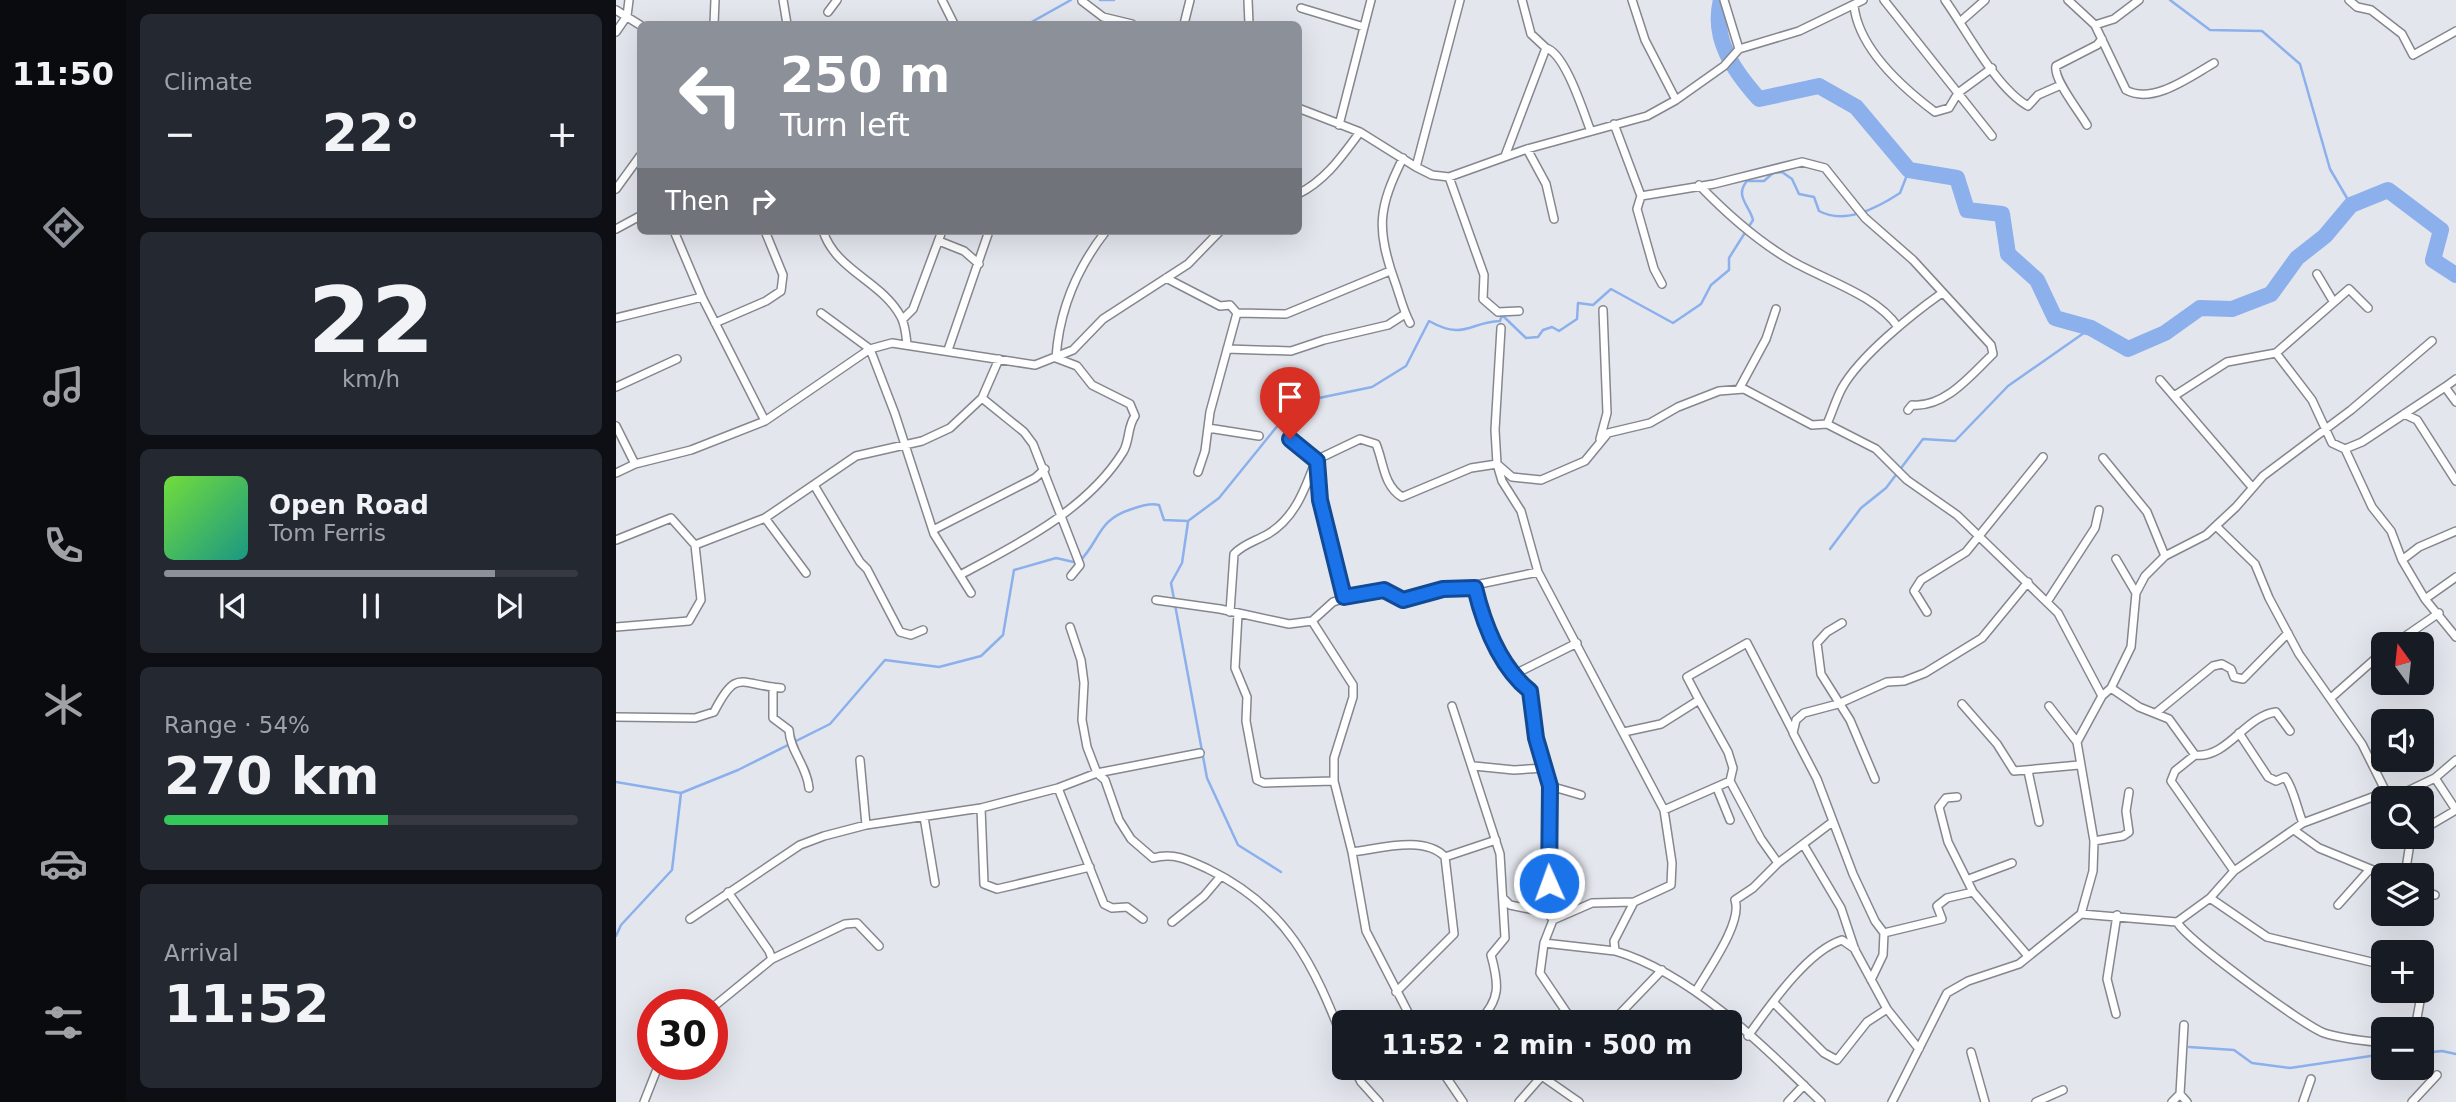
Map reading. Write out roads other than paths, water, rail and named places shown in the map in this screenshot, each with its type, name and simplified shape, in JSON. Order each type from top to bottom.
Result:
[{"type":"street","points":[[616,32],[628,16],[629,0]]},
{"type":"street","points":[[714,21],[715,0]]},
{"type":"street","points":[[783,0],[786,21]]},
{"type":"street","points":[[828,12],[837,0]]},
{"type":"street","points":[[942,0],[952,21]]},
{"type":"street","points":[[1185,21],[1190,0]]},
{"type":"street","points":[[1248,0],[1249,21]]},
{"type":"street","points":[[1339,125],[1371,0]]},
{"type":"street","points":[[1416,167],[1460,0]]},
{"type":"street","points":[[1522,0],[1531,34],[1552,50],[1563,64],[1590,129]]},
{"type":"street","points":[[1632,0],[1645,40],[1676,100]]},
{"type":"street","points":[[1724,0],[1739,49]]},
{"type":"street","points":[[1302,110],[1360,132],[1432,175],[1449,177],[1590,129],[1647,116],[1676,100],[1724,66],[1739,49],[1799,31],[1863,0]]},
{"type":"street","points":[[1884,0],[1992,136]]},
{"type":"street","points":[[1945,0],[1992,68],[2028,106],[2038,95],[2061,85]]},
{"type":"street","points":[[1960,22],[1985,0]]},
{"type":"street","points":[[2068,0],[2095,25],[2126,90],[2132,94],[2156,93],[2214,63]]},
{"type":"street","points":[[2095,25],[2114,19],[2139,0]]},
{"type":"street","points":[[2349,0],[2357,7],[2371,9],[2402,34],[2413,55],[2456,31]]},
{"type":"street","points":[[1083,1],[1103,17],[1120,21]]},
{"type":"street","points":[[1854,6],[1867,41],[1895,78],[1935,113],[1949,108],[1958,93],[1992,68]]},
{"type":"street","points":[[1301,8],[1364,27]]},
{"type":"street","points":[[616,9],[637,23]]},
{"type":"street","points":[[2087,125],[2057,79],[2056,66],[2097,45],[2102,39]]},
{"type":"street","points":[[1505,156],[1546,48]]},
{"type":"street","points":[[1614,124],[1641,196],[1637,209],[1654,268],[1662,284]]},
{"type":"street","points":[[1302,192],[1314,186],[1332,169],[1360,132]]},
{"type":"street","points":[[1527,149],[1546,184],[1554,219]]},
{"type":"street","points":[[1404,158],[1387,191],[1381,226],[1390,271],[1410,323]]},
{"type":"street","points":[[616,189],[637,160]]},
{"type":"street","points":[[1641,196],[1699,186],[1802,162],[1825,168],[1865,218],[1937,284],[1942,293],[1991,345],[1993,354],[1955,390],[1927,407],[1912,405],[1908,410]]},
{"type":"street","points":[[1449,177],[1484,275],[1483,299],[1498,312],[1519,312]]},
{"type":"street","points":[[1699,186],[1743,227],[1788,259],[1886,311],[1898,327]]},
{"type":"street","points":[[616,229],[637,218]]},
{"type":"street","points":[[676,235],[702,297],[765,421]]},
{"type":"street","points":[[715,323],[766,302],[781,291],[783,275],[767,235]]},
{"type":"street","points":[[825,235],[835,256],[890,301],[903,319],[907,344]]},
{"type":"street","points":[[903,319],[913,309],[941,235]]},
{"type":"street","points":[[948,350],[988,235]]},
{"type":"street","points":[[1056,358],[1058,331],[1070,290],[1104,235]]},
{"type":"street","points":[[616,473],[635,464],[691,450],[765,421],[870,349],[892,343],[1035,365],[1056,358],[1073,351],[1103,319],[1188,264],[1216,235]]},
{"type":"street","points":[[939,241],[964,251],[979,264]]},
{"type":"street","points":[[1166,278],[1220,306],[1230,305],[1237,313],[1286,314],[1390,271]]},
{"type":"street","points":[[2317,274],[2333,301]]},
{"type":"street","points":[[2174,396],[2227,362],[2276,353],[2349,289],[2368,308]]},
{"type":"street","points":[[1827,424],[1842,388],[1898,327],[1942,293]]},
{"type":"street","points":[[616,318],[702,297]]},
{"type":"street","points":[[1740,389],[1766,339],[1776,309]]},
{"type":"street","points":[[1334,781],[1264,783],[1257,780],[1246,721],[1247,697],[1235,668],[1234,554],[1282,525],[1301,497],[1316,460],[1360,439],[1376,444],[1386,479],[1392,491],[1402,498],[1471,468],[1497,464],[1512,477],[1541,480],[1586,461],[1600,439],[1607,413],[1603,310]]},
{"type":"street","points":[[821,313],[870,349],[895,414],[902,444],[935,529],[934,534],[971,593]]},
{"type":"street","points":[[1198,472],[1210,412],[1237,313]]},
{"type":"street","points":[[1227,349],[1291,351],[1388,325],[1405,314]]},
{"type":"street","points":[[1501,328],[1496,417],[1497,464],[1507,489],[1521,511],[1538,572],[1664,810],[1672,863],[1671,885],[1634,902],[1592,903],[1550,916],[1510,905],[1502,897]]},
{"type":"street","points":[[2077,743],[2102,696],[2111,688],[2131,647],[2136,593],[2145,576],[2165,556],[2206,535],[2236,508],[2252,487],[2432,341]]},
{"type":"street","points":[[2276,353],[2312,400],[2324,431],[2332,443],[2345,449],[2372,507],[2391,531],[2402,561],[2425,599],[2456,637]]},
{"type":"street","points":[[960,575],[1017,544],[1061,515],[1095,484],[1125,450],[1129,425],[1135,416],[1130,404],[1092,385],[1077,366],[1056,358]]},
{"type":"street","points":[[616,387],[677,359]]},
{"type":"street","points":[[695,545],[765,518],[856,456],[922,441],[950,428],[982,398],[999,359]]},
{"type":"street","points":[[2345,449],[2456,379]]},
{"type":"street","points":[[2160,380],[2252,487]]},
{"type":"street","points":[[2445,387],[2456,402]]},
{"type":"street","points":[[1600,439],[1608,433],[1650,423],[1678,407],[1719,391],[1740,389],[1812,425],[1827,424],[1876,449],[1907,480],[1957,515],[2047,602],[2074,640],[2102,696]]},
{"type":"street","points":[[982,398],[1024,432],[1045,470],[1080,565],[1071,576]]},
{"type":"street","points":[[2404,414],[2417,420],[2456,481]]},
{"type":"street","points":[[616,426],[635,464]]},
{"type":"street","points":[[1208,428],[1259,436]]},
{"type":"street","points":[[1290,439],[1316,460],[1320,500],[1344,597]]},
{"type":"street","points":[[1927,612],[1914,592],[1921,580],[1966,552],[2043,457]]},
{"type":"street","points":[[2103,458],[2147,512],[2165,556]]},
{"type":"street","points":[[935,529],[1035,478],[1045,470]]},
{"type":"street","points":[[814,485],[860,562],[867,569],[900,632],[911,635],[923,630]]},
{"type":"street","points":[[2047,602],[2095,528],[2099,510]]},
{"type":"street","points":[[616,540],[671,518],[695,545],[701,600],[689,621],[616,626]]},
{"type":"street","points":[[765,518],[806,573]]},
{"type":"street","points":[[2216,526],[2255,564],[2288,633],[2314,678],[2332,697],[2385,786]]},
{"type":"street","points":[[2402,561],[2419,547],[2456,531]]},
{"type":"street","points":[[2116,559],[2136,593]]},
{"type":"street","points":[[1156,600],[1289,624],[1312,621],[1344,597],[1384,590],[1403,600],[1443,589],[1475,588],[1538,572]]},
{"type":"street","points":[[2425,599],[2456,576]]},
{"type":"street","points":[[1793,733],[1796,720],[1804,713],[1838,704],[1887,682],[1904,681],[1925,673],[1982,638],[2028,582]]},
{"type":"street","points":[[1475,588],[1490,638],[1516,680],[1530,691],[1536,738],[1550,786],[1550,916],[1540,973],[1565,1010]]},
{"type":"street","points":[[2411,632],[2439,613]]},
{"type":"street","points":[[1312,621],[1353,685],[1353,697],[1334,758],[1334,781],[1352,852],[1366,931],[1406,1010]]},
{"type":"street","points":[[1842,623],[1826,632],[1818,643],[1821,674],[1850,720],[1875,779]]},
{"type":"street","points":[[1070,627],[1082,660],[1082,720],[1097,773],[1105,780],[1119,820],[1140,848],[1153,858],[1169,854],[1221,876],[1270,909],[1290,931],[1321,983],[1332,1011]]},
{"type":"street","points":[[2158,712],[2175,701],[2199,675],[2213,666],[2222,664],[2231,670],[2234,677],[2243,679],[2288,633]]},
{"type":"street","points":[[1516,680],[1521,671],[1577,643]]},
{"type":"street","points":[[1778,863],[1761,839],[1730,780],[1733,768],[1728,752],[1687,677],[1747,643],[1827,804],[1831,822],[1874,921],[1884,933],[1883,955],[1871,980]]},
{"type":"street","points":[[2332,697],[2371,662]]},
{"type":"street","points":[[616,718],[695,718],[714,712],[728,687],[740,681],[777,687],[773,718],[789,730],[791,745],[808,773],[809,788]]},
{"type":"street","points":[[2111,688],[2139,707],[2158,712],[2169,719],[2195,755]]},
{"type":"street","points":[[1624,732],[1661,724],[1699,700]]},
{"type":"street","points":[[1962,704],[1997,744],[2014,771],[2079,765]]},
{"type":"street","points":[[1452,706],[1474,766],[1500,854],[1505,938],[1490,955],[1499,984],[1490,1010]]},
{"type":"street","points":[[1892,1102],[1947,993],[1968,981],[2019,964],[2081,914],[2093,871],[2094,841],[2077,743],[2049,706]]},
{"type":"street","points":[[2234,872],[2171,780],[2175,771],[2195,755],[2215,752],[2265,714],[2276,712],[2290,731]]},
{"type":"street","points":[[2239,733],[2268,777],[2276,781],[2285,776],[2303,823]]},
{"type":"street","points":[[690,919],[800,845],[866,825],[981,808],[1058,788],[1097,773],[1200,753]]},
{"type":"street","points":[[860,760],[866,825]]},
{"type":"street","points":[[2415,786],[2435,778],[2456,760]]},
{"type":"street","points":[[1474,766],[1514,770],[1545,768]]},
{"type":"street","points":[[2028,771],[2039,822]]},
{"type":"street","points":[[2434,823],[2456,810],[2435,778]]},
{"type":"street","points":[[1664,810],[1730,780]]},
{"type":"street","points":[[1550,786],[1581,795]]},
{"type":"street","points":[[1058,788],[1104,904],[1112,908],[1127,908],[1143,919]]},
{"type":"street","points":[[1717,788],[1730,820]]},
{"type":"street","points":[[2094,841],[2123,836],[2129,832],[2129,792]]},
{"type":"street","points":[[1957,797],[1946,798],[1939,807],[1948,842],[1973,891],[2028,956]]},
{"type":"street","points":[[2177,922],[2210,898],[2234,872],[2303,823],[2371,802]]},
{"type":"street","points":[[981,808],[984,884],[997,889],[1090,867]]},
{"type":"street","points":[[924,817],[935,883]]},
{"type":"street","points":[[1696,991],[1735,922],[1738,908],[1735,900],[1831,822]]},
{"type":"street","points":[[2294,830],[2319,848],[2370,869],[2338,905]]},
{"type":"street","points":[[1445,857],[1496,840]]},
{"type":"street","points":[[1803,844],[1841,908],[1855,950],[1887,1009],[1919,1049]]},
{"type":"street","points":[[1352,852],[1416,845],[1431,847],[1445,857],[1454,934],[1396,992]]},
{"type":"street","points":[[1969,879],[2012,863]]},
{"type":"street","points":[[1172,922],[1204,896],[1221,876]]},
{"type":"street","points":[[1884,933],[1941,919],[1937,906],[1947,898],[1973,891]]},
{"type":"street","points":[[728,892],[772,959]]},
{"type":"street","points":[[2210,898],[2267,937],[2371,962]]},
{"type":"street","points":[[1615,951],[1614,941],[1634,902]]},
{"type":"street","points":[[2081,914],[2177,922],[2225,965],[2302,1023],[2326,1034],[2371,1041]]},
{"type":"street","points":[[2116,1014],[2107,979],[2117,915]]},
{"type":"street","points":[[728,995],[772,959],[845,924],[857,923],[878,946]]},
{"type":"street","points":[[1748,1036],[1773,1002],[1832,943],[1842,940],[1855,950]]},
{"type":"street","points":[[1544,943],[1615,951],[1662,970],[1696,991],[1821,1102]]},
{"type":"street","points":[[1624,1010],[1662,970]]},
{"type":"street","points":[[1773,1002],[1824,1053],[1837,1060],[1867,1022],[1887,1009]]},
{"type":"street","points":[[2172,1102],[2179,1094],[2184,1025]]},
{"type":"street","points":[[1971,1052],[1985,1102]]},
{"type":"street","points":[[2412,1102],[2437,1075]]},
{"type":"street","points":[[2303,1102],[2311,1079]]},
{"type":"street","points":[[644,1102],[653,1080]]},
{"type":"street","points":[[1360,1080],[1379,1102]]},
{"type":"street","points":[[1448,1080],[1463,1102]]},
{"type":"street","points":[[1519,1102],[1540,1080]]},
{"type":"street","points":[[1547,1080],[1579,1102]]},
{"type":"street","points":[[1788,1102],[1804,1085]]},
{"type":"street","points":[[2036,1102],[2063,1090]]},
{"type":"street","points":[[2179,1094],[2187,1102]]},
{"type":"waterway","points":[[1033,21],[1071,0]]},
{"type":"waterway","points":[[1100,0],[1114,0]]},
{"type":"waterway","points":[[1721,0],[1719,28],[1722,41],[1733,66],[1759,99],[1819,86],[1856,107],[1909,170],[1957,178],[1967,210],[2002,214],[2008,254],[2037,280],[2055,318],[2091,328],[2128,349],[2165,333],[2200,308],[2232,309],[2271,294],[2297,258],[2325,236],[2351,205],[2388,190],[2441,230],[2433,260],[2456,275]]},
{"type":"waterway","points":[[2170,0],[2210,30],[2262,31],[2300,64],[2330,169],[2351,205]]},
{"type":"waterway","points":[[616,782],[681,793],[738,770],[830,724],[885,660],[939,667],[981,656],[1003,635],[1014,570],[1056,558],[1078,563],[1105,525],[1120,514],[1142,506],[1159,505],[1164,520],[1188,521],[1219,498],[1279,424],[1314,399],[1372,387],[1406,366],[1429,321],[1441,327],[1459,330],[1500,321],[1502,315],[1526,338],[1538,337],[1543,330],[1552,327],[1559,331],[1577,319],[1578,303],[1593,305],[1611,289],[1673,323],[1701,304],[1711,285],[1729,270],[1729,258],[1753,220],[1742,196],[1743,186],[1747,181],[1764,181],[1773,173],[1782,172],[1792,179],[1799,194],[1814,197],[1819,211],[1839,216],[1861,213],[1900,193],[1909,170]]},
{"type":"waterway","points":[[1830,549],[1861,508],[1886,488],[1923,439],[1955,441],[2008,386],[2091,328]]},
{"type":"waterway","points":[[1188,522],[1182,563],[1171,583],[1207,778],[1238,845],[1281,872]]},
{"type":"waterway","points":[[616,936],[621,925],[672,870],[681,793]]},
{"type":"waterway","points":[[2189,1047],[2234,1050],[2252,1063],[2290,1068],[2371,1056]]},
{"type":"waterway","points":[[2434,1052],[2456,1054]]}]
